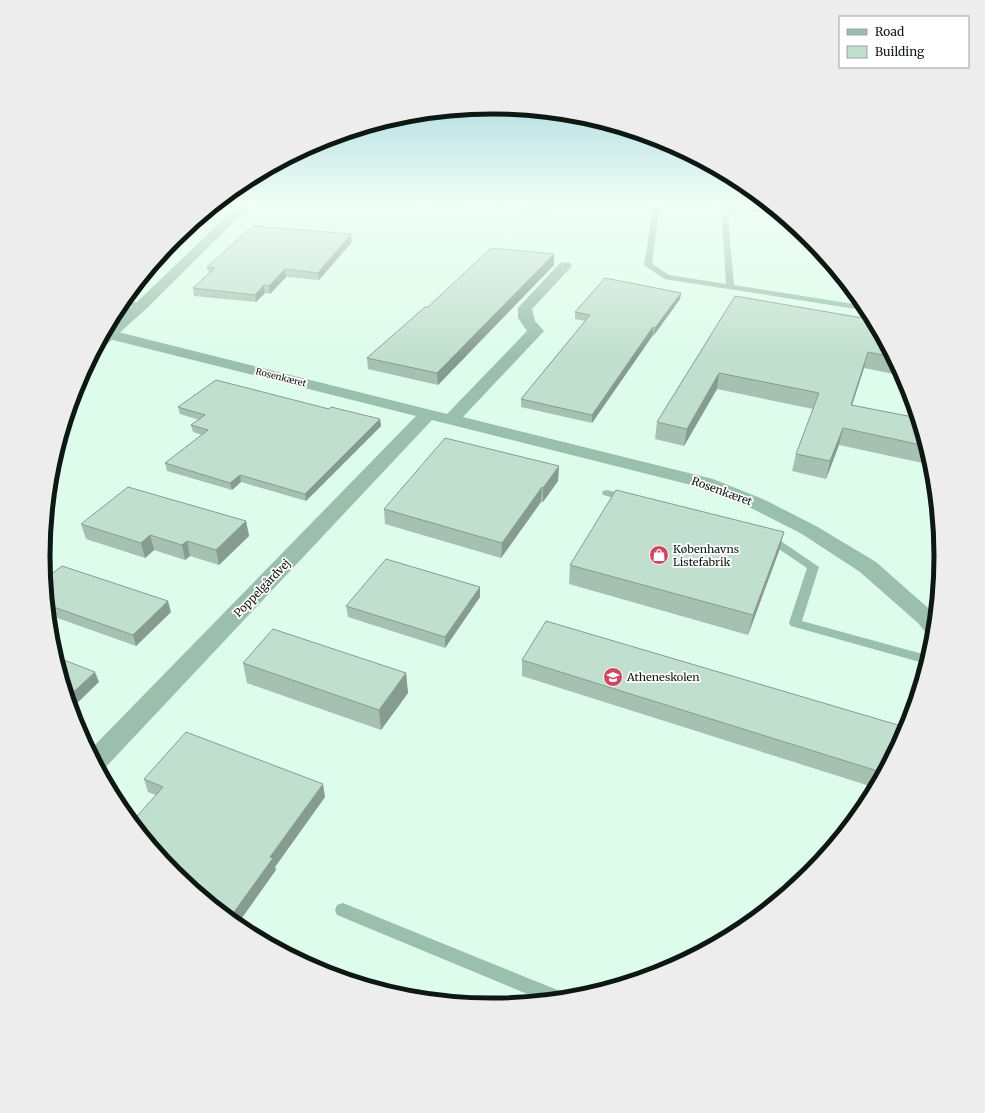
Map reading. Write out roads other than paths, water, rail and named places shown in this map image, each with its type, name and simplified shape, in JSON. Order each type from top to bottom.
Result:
[{"type":"street","points":[[109,336],[194,255]]},
{"type":"street","points":[[452,419],[536,331],[529,324],[524,313],[525,308],[564,266]]},
{"type":"street","name":"Rosenkæret","points":[[107,339],[452,419],[706,483],[758,504],[809,530],[868,567],[930,619]]},
{"type":"street","name":"Poppelgårdvej","points":[[99,758],[428,414]]},
{"type":"lane","points":[[649,255],[648,265],[667,278],[858,308]]},
{"type":"lane","points":[[728,255],[730,288]]},
{"type":"lane","points":[[130,304],[142,305]]},
{"type":"lane","points":[[607,493],[638,501]]},
{"type":"lane","points":[[760,532],[813,567],[795,623],[923,658]]},
{"type":"lane","points":[[342,910],[548,995]]},
{"type":"place","name":"Københavns Listefabrik","points":[[659,555]]},
{"type":"place","name":"Atheneskolen","points":[[613,677]]}]
